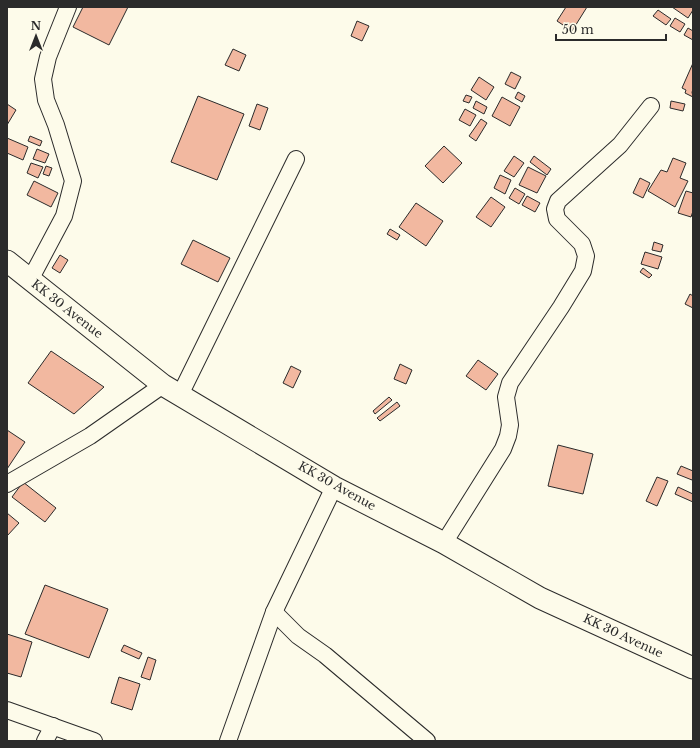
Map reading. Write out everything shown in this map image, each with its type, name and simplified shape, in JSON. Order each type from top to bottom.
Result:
[{"type":"main road","name":"KK 30 Avenue","points":[[7,261],[162,385],[334,487],[444,543],[540,598],[693,668]]},
{"type":"street","points":[[30,280],[64,216],[73,181],[56,125],[46,100],[43,79],[48,57],[68,7]]},
{"type":"street","points":[[444,543],[502,449],[508,436],[510,425],[506,397],[510,383],[561,307],[582,271],[586,256],[582,244],[557,219],[555,209],[558,201],[620,145],[651,106]]},
{"type":"street","points":[[180,395],[296,159]]},
{"type":"street","points":[[7,484],[90,436],[162,385]]},
{"type":"street","points":[[228,741],[274,612],[334,487]]},
{"type":"street","points":[[274,612],[298,636],[325,655],[428,741]]},
{"type":"street","points":[[7,710],[94,741]]},
{"type":"street","points":[[45,741],[53,726]]},
{"type":"building","points":[[83,7],[128,7],[109,45],[73,27]]},
{"type":"building","points":[[566,7],[587,7],[572,31],[557,21]]},
{"type":"building","points":[[672,7],[693,7],[693,10],[688,18]]},
{"type":"building","points":[[658,10],[671,19],[666,25],[653,16]]},
{"type":"building","points":[[675,18],[685,24],[680,32],[670,26]]},
{"type":"building","points":[[357,21],[369,26],[362,41],[351,36]]},
{"type":"building","points":[[688,28],[693,31],[693,40],[684,35]]},
{"type":"building","points":[[233,49],[246,55],[239,71],[225,65]]},
{"type":"building","points":[[693,63],[693,97],[685,93],[686,90],[682,88]]},
{"type":"building","points":[[511,72],[521,77],[515,89],[505,84]]},
{"type":"building","points":[[479,77],[494,87],[486,100],[471,90]]},
{"type":"building","points":[[518,92],[525,96],[522,102],[515,98]]},
{"type":"building","points":[[466,95],[472,97],[469,103],[463,101]]},
{"type":"building","points":[[198,96],[244,114],[217,180],[171,162]]},
{"type":"building","points":[[502,97],[520,107],[510,126],[492,116]]},
{"type":"building","points":[[476,101],[487,107],[484,114],[473,108]]},
{"type":"building","points":[[671,101],[685,104],[683,111],[670,108]]},
{"type":"building","points":[[7,104],[16,110],[7,125]]},
{"type":"building","points":[[257,104],[268,108],[260,130],[249,126]]},
{"type":"building","points":[[465,109],[476,115],[470,126],[459,120]]},
{"type":"building","points":[[481,119],[487,123],[476,141],[469,136]]},
{"type":"building","points":[[30,136],[42,141],[40,146],[28,141]]},
{"type":"building","points":[[7,138],[28,147],[23,160],[7,153]]},
{"type":"building","points":[[444,146],[462,163],[443,183],[425,166]]},
{"type":"building","points":[[37,149],[49,154],[45,163],[33,159]]},
{"type":"building","points":[[514,156],[524,163],[514,177],[504,171]]},
{"type":"building","points":[[534,156],[551,169],[547,175],[530,162]]},
{"type":"building","points":[[673,158],[686,163],[680,178],[688,181],[675,207],[648,191],[661,170],[667,172]]},
{"type":"building","points":[[31,163],[43,167],[38,178],[27,173]]},
{"type":"building","points":[[46,166],[52,168],[49,176],[43,174]]},
{"type":"building","points":[[528,167],[546,176],[537,193],[519,185]]},
{"type":"building","points":[[500,175],[511,180],[505,194],[494,188]]},
{"type":"building","points":[[640,178],[650,183],[643,198],[633,193]]},
{"type":"building","points":[[34,181],[58,193],[51,207],[27,195]]},
{"type":"building","points":[[515,188],[525,194],[519,204],[509,198]]},
{"type":"building","points":[[686,191],[693,193],[693,211],[691,217],[678,213]]},
{"type":"building","points":[[527,196],[540,203],[535,212],[522,205]]},
{"type":"building","points":[[491,197],[505,207],[491,227],[476,217]]},
{"type":"building","points":[[416,203],[443,221],[426,246],[399,227]]},
{"type":"building","points":[[390,229],[400,235],[397,240],[387,234]]},
{"type":"building","points":[[193,240],[230,258],[218,282],[181,264]]},
{"type":"building","points":[[654,242],[663,245],[661,252],[652,250]]},
{"type":"building","points":[[645,252],[662,257],[658,269],[641,264]]},
{"type":"building","points":[[60,255],[68,260],[60,273],[52,268]]},
{"type":"building","points":[[643,268],[652,275],[649,278],[640,272]]},
{"type":"building","points":[[690,294],[693,296],[693,308],[685,304]]},
{"type":"building","points":[[51,351],[104,387],[74,414],[28,383]]},
{"type":"building","points":[[478,360],[498,374],[486,390],[466,376]]},
{"type":"building","points":[[400,364],[412,370],[406,384],[394,379]]},
{"type":"building","points":[[291,366],[301,371],[293,388],[283,383]]},
{"type":"building","points":[[389,397],[392,400],[375,414],[373,411]]},
{"type":"building","points":[[397,402],[400,406],[380,421],[377,418]]},
{"type":"building","points":[[7,430],[25,442],[7,469]]},
{"type":"building","points":[[558,445],[593,454],[583,494],[548,486]]},
{"type":"building","points":[[681,466],[693,471],[692,480],[677,474]]},
{"type":"building","points":[[657,477],[668,481],[657,506],[646,501]]},
{"type":"building","points":[[23,482],[56,508],[45,522],[12,497]]},
{"type":"building","points":[[678,487],[693,494],[693,502],[675,494]]},
{"type":"building","points":[[7,513],[19,523],[7,536]]},
{"type":"building","points":[[45,585],[108,609],[89,658],[25,634]]},
{"type":"building","points":[[7,634],[32,642],[21,677],[7,673]]},
{"type":"building","points":[[124,645],[142,653],[139,659],[121,651]]},
{"type":"building","points":[[148,657],[156,660],[150,680],[141,677]]},
{"type":"building","points":[[119,677],[140,684],[132,710],[111,703]]}]
